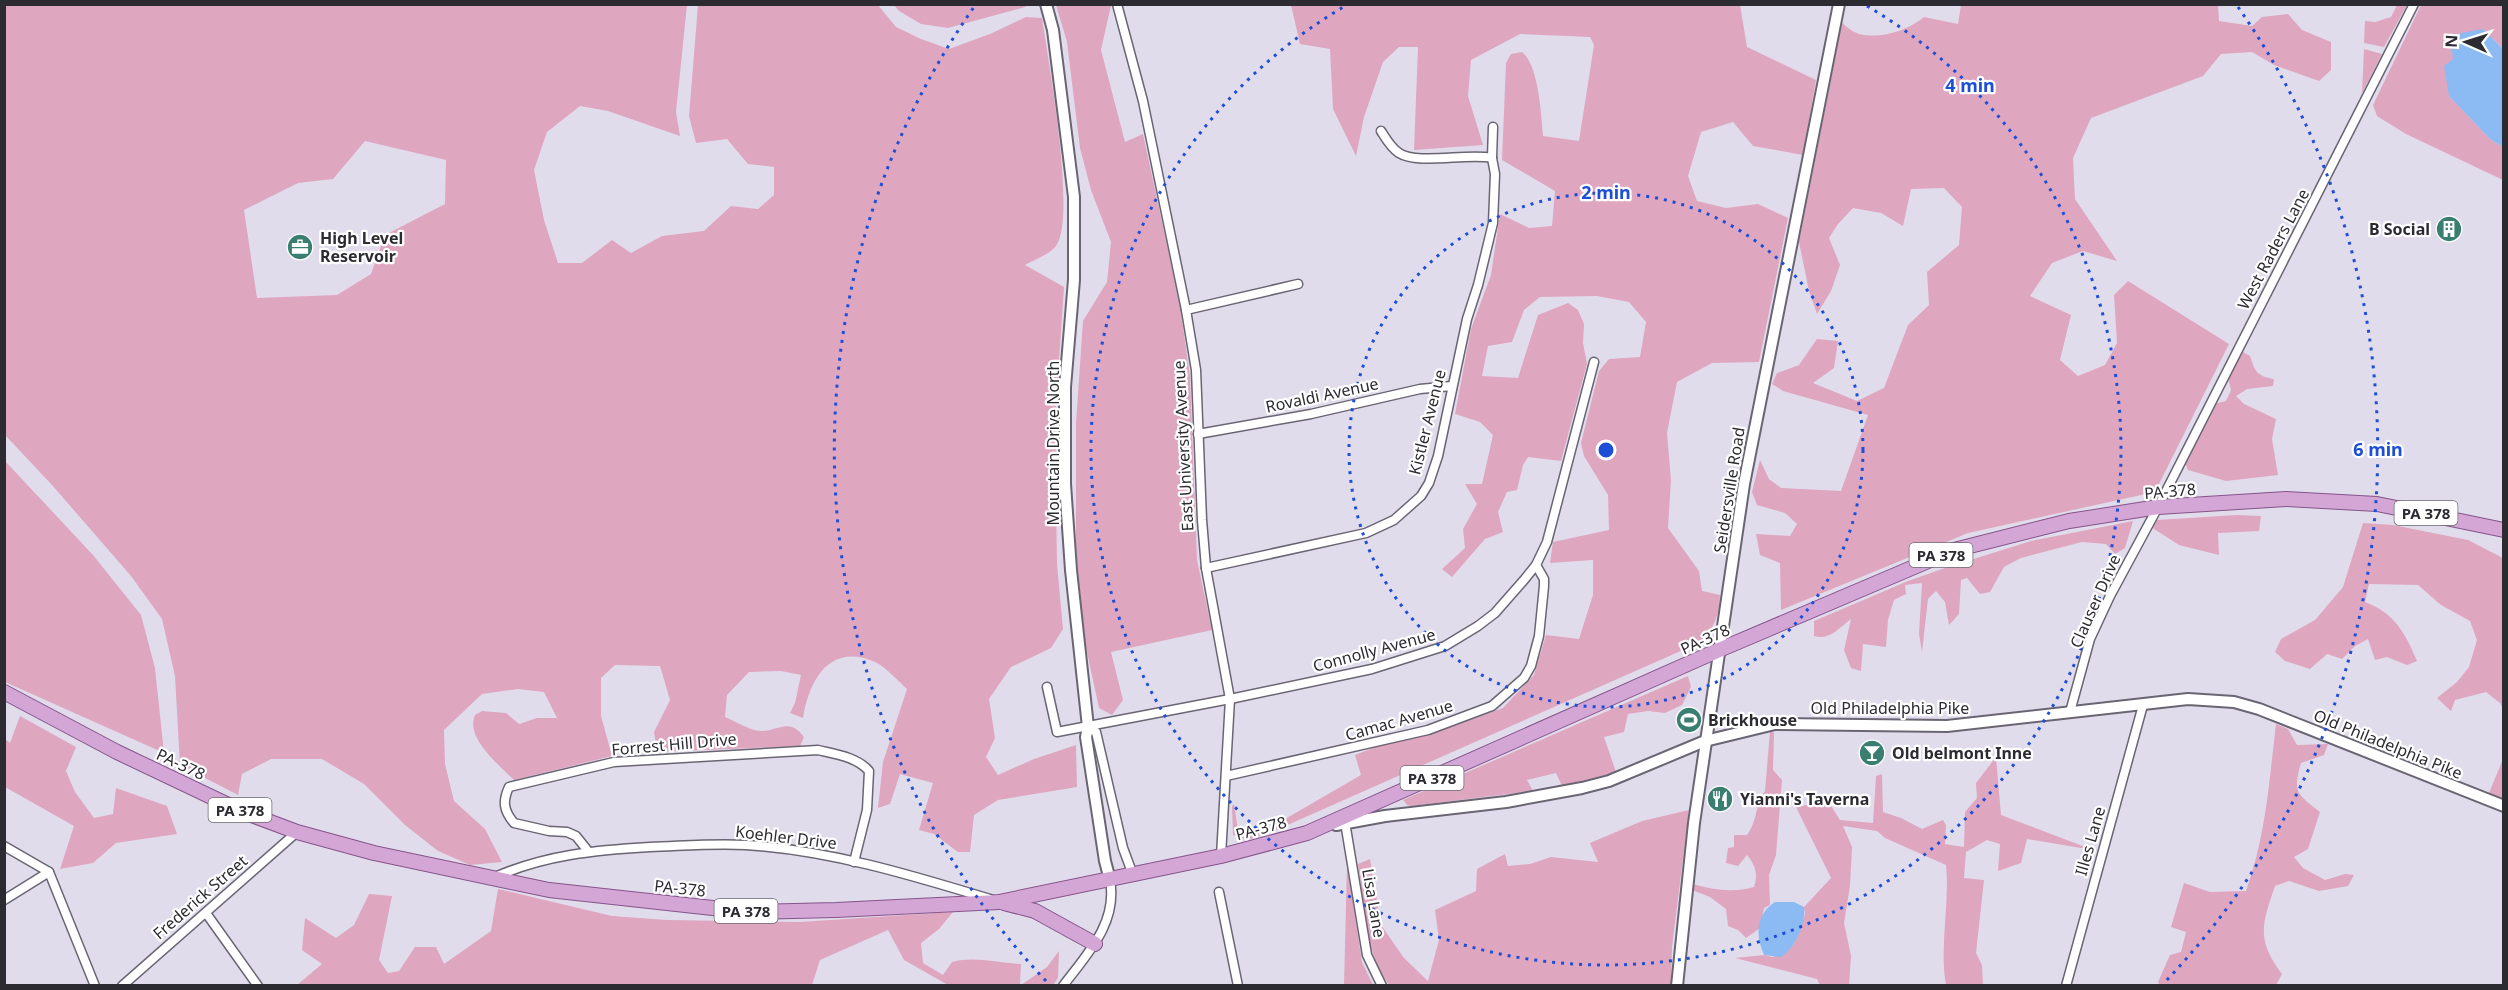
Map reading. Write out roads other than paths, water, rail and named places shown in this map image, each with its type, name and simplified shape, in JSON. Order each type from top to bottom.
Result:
[{"type":"main road","name":"PA-378","points":[[4,692],[117,752],[240,810],[297,832],[374,853],[549,890],[749,912],[999,902],[1221,856],[1307,833],[1719,650],[1954,550],[2068,521],[2158,507],[2286,499],[2378,504],[2504,530]]},
{"type":"main road","points":[[999,902],[1035,911],[1095,944]]},
{"type":"street","name":"Mountain Drive North","points":[[1046,4],[1053,30],[1074,197],[1074,280],[1065,387],[1065,484],[1071,570],[1088,727],[1086,737],[1110,880]]},
{"type":"street","name":"East University Avenue","points":[[1117,4],[1143,101],[1186,310],[1197,378],[1206,568],[1230,699],[1221,856]]},
{"type":"street","name":"Seidersville Road","points":[[1677,986],[1685,895],[1705,741],[1744,484],[1839,4]]},
{"type":"street","name":"West Raders Lane","points":[[2158,507],[2414,4]]},
{"type":"street","name":"Kistler Avenue","points":[[1206,568],[1352,538],[1394,520],[1417,501],[1429,483],[1438,456],[1467,319],[1493,223],[1495,174],[1492,158],[1493,127]]},
{"type":"street","points":[[1381,131],[1392,147],[1400,154],[1410,158],[1479,155],[1492,158]]},
{"type":"street","points":[[1186,310],[1298,284]]},
{"type":"street","name":"Connolly Avenue","points":[[1047,687],[1057,732],[1372,669],[1446,646],[1495,612],[1536,565],[1551,531],[1594,362]]},
{"type":"street","name":"Rovaldi Avenue","points":[[1198,434],[1311,414],[1420,389],[1452,386]]},
{"type":"street","name":"Clauser Drive","points":[[2070,712],[2090,639],[2131,555],[2158,507]]},
{"type":"street","name":"Camac Avenue","points":[[1226,776],[1341,752],[1428,730],[1492,706],[1524,678],[1533,657],[1539,636],[1544,586],[1544,579],[1536,565]]},
{"type":"street","name":"Old Philadelphia Pike","points":[[1307,833],[1345,822],[1506,802],[1582,788],[1609,781],[1705,741],[1775,724],[1947,726],[2188,699],[2234,702],[2259,709],[2504,806]]},
{"type":"street","name":"Illes Lane","points":[[2066,986],[2143,705]]},
{"type":"street","points":[[1088,727],[1096,732],[1123,848],[1133,875]]},
{"type":"street","name":"Forrest Hill Drive","points":[[588,851],[576,836],[567,832],[549,831],[514,823],[504,809],[505,795],[509,787],[614,762],[818,750],[835,753],[859,762],[869,771],[867,810],[855,862]]},
{"type":"street","name":"Lisa Lane","points":[[1345,822],[1367,955],[1382,986]]},
{"type":"street","name":"Frederick Street","points":[[123,986],[297,832]]},
{"type":"street","name":"Koehler Drive","points":[[494,877],[524,864],[588,851],[745,844],[855,862],[999,902]]},
{"type":"street","points":[[4,846],[49,872],[95,986]]},
{"type":"street","points":[[4,900],[49,872]]},
{"type":"street","points":[[1064,986],[1095,944],[1112,906],[1113,895],[1110,880]]},
{"type":"street","points":[[1220,892],[1238,986]]},
{"type":"street","points":[[206,913],[258,986]]},
{"type":"water","points":[[2483,29],[2503,49],[2503,147],[2490,139],[2449,96],[2444,66],[2453,59],[2451,45],[2461,33]]},
{"type":"water","points":[[1775,902],[1794,902],[1804,907],[1799,935],[1791,948],[1781,957],[1764,955],[1759,940],[1761,919]]},
{"type":"place","name":"B Social","points":[[2449,229]]},
{"type":"place","name":"High Level Reservoir","points":[[300,247]]},
{"type":"place","name":"Brickhouse","points":[[1689,720]]},
{"type":"place","name":"Old belmont Inne","points":[[1872,753]]},
{"type":"place","name":"Yianni's Taverna","points":[[1720,799]]}]
